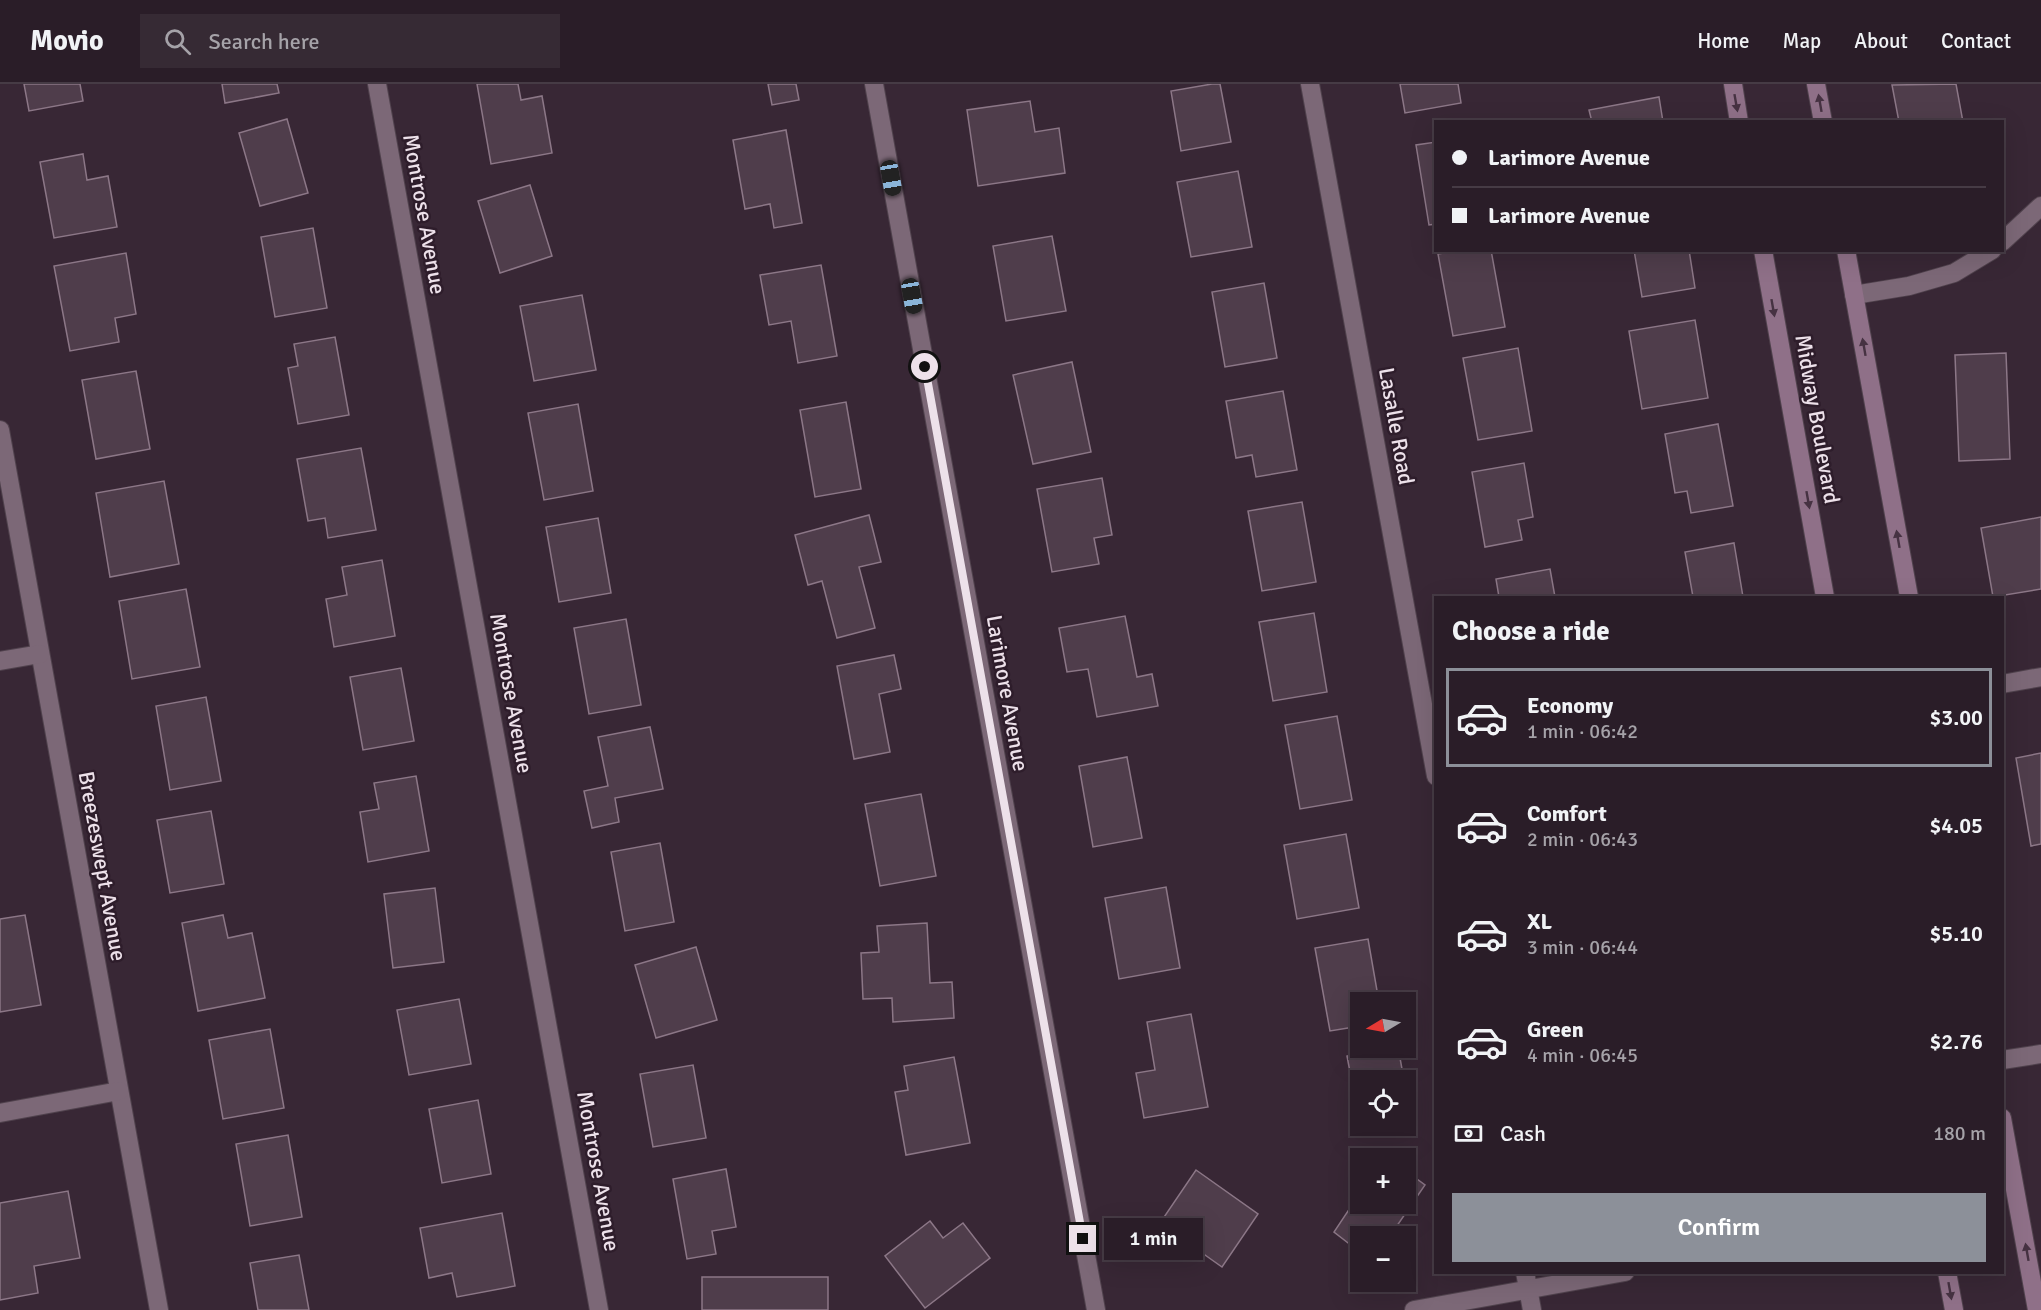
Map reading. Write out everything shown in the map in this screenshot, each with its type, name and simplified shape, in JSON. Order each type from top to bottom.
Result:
[{"type":"street","name":"Montrose Avenue","points":[[377,84],[599,1310]]},
{"type":"street","name":"Larimore Avenue","points":[[874,84],[1096,1310]]},
{"type":"street","name":"Lasalle Road","points":[[1310,84],[1434,765]]},
{"type":"street","points":[[1733,84],[1740,120]]},
{"type":"street","points":[[1816,84],[1823,120]]},
{"type":"street","points":[[2004,240],[2041,206]]},
{"type":"street","name":"Midway Boulevard","points":[[1763,252],[1825,596]]},
{"type":"street","points":[[1846,252],[1909,596]]},
{"type":"street","points":[[1854,295],[1909,286],[1954,273],[1989,252]]},
{"type":"street","name":"Breezeswept Avenue","points":[[0,430],[159,1310]]},
{"type":"street","points":[[0,661],[40,654]]},
{"type":"street","points":[[2004,684],[2041,677]]},
{"type":"street","points":[[2004,1060],[2041,1054]]},
{"type":"street","points":[[0,1113],[119,1091]]},
{"type":"street","points":[[2004,1129],[2037,1310]]},
{"type":"street","points":[[1414,1310],[1527,1281],[1603,1274]]},
{"type":"street","points":[[1947,1274],[1954,1310]]},
{"type":"street","points":[[1527,1281],[1532,1310]]},
{"type":"building","points":[[24,84],[80,84],[83,101],[29,111]]},
{"type":"building","points":[[222,84],[277,84],[279,93],[225,103]]},
{"type":"building","points":[[477,84],[518,84],[521,100],[542,96],[552,153],[491,164]]},
{"type":"building","points":[[768,84],[796,84],[799,100],[772,105]]},
{"type":"building","points":[[1220,84],[1231,142],[1181,151],[1171,91]]},
{"type":"building","points":[[1400,84],[1458,84],[1461,103],[1405,113]]},
{"type":"building","points":[[1956,84],[1963,120],[1899,120],[1892,85]]},
{"type":"building","points":[[1659,97],[1663,120],[1592,120],[1589,110]]},
{"type":"building","points":[[1030,101],[1035,132],[1059,128],[1065,173],[978,186],[967,110]]},
{"type":"building","points":[[287,119],[308,193],[260,206],[239,133]]},
{"type":"building","points":[[786,130],[802,223],[774,228],[770,204],[745,209],[733,140]]},
{"type":"building","points":[[1434,142],[1434,224],[1429,225],[1416,145]]},
{"type":"building","points":[[83,154],[87,180],[108,176],[117,227],[54,238],[40,162]]},
{"type":"building","points":[[1238,171],[1252,247],[1191,257],[1177,182]]},
{"type":"building","points":[[530,185],[552,256],[500,273],[478,201]]},
{"type":"building","points":[[313,228],[327,308],[275,317],[261,237]]},
{"type":"building","points":[[1052,236],[1066,311],[1006,321],[993,246]]},
{"type":"building","points":[[1491,252],[1505,327],[1453,336],[1438,254]]},
{"type":"building","points":[[1634,252],[1689,252],[1695,288],[1642,297]]},
{"type":"building","points":[[126,253],[136,314],[115,318],[119,342],[70,351],[54,266]]},
{"type":"building","points":[[821,265],[837,356],[798,363],[791,321],[769,325],[760,275]]},
{"type":"building","points":[[1264,283],[1277,358],[1225,367],[1212,292]]},
{"type":"building","points":[[582,295],[596,370],[534,381],[520,306]]},
{"type":"building","points":[[1695,320],[1708,398],[1642,409],[1629,331]]},
{"type":"building","points":[[335,337],[349,415],[298,424],[288,368],[298,366],[294,344]]},
{"type":"building","points":[[1518,348],[1532,431],[1478,440],[1463,358]]},
{"type":"building","points":[[2006,353],[2010,459],[1959,461],[1955,355]]},
{"type":"building","points":[[1072,362],[1091,452],[1033,464],[1013,375]]},
{"type":"building","points":[[136,371],[150,449],[96,459],[82,380]]},
{"type":"building","points":[[1283,391],[1297,470],[1256,477],[1252,455],[1236,458],[1226,401]]},
{"type":"building","points":[[846,402],[861,489],[815,497],[800,410]]},
{"type":"building","points":[[578,404],[593,491],[544,500],[528,413]]},
{"type":"building","points":[[1718,424],[1733,506],[1691,513],[1687,491],[1675,493],[1665,434]]},
{"type":"building","points":[[361,448],[376,530],[328,538],[325,518],[308,521],[297,459]]},
{"type":"building","points":[[1524,463],[1533,517],[1518,520],[1522,540],[1485,547],[1472,472]]},
{"type":"building","points":[[1102,478],[1112,535],[1094,538],[1099,564],[1052,572],[1037,489]]},
{"type":"building","points":[[164,481],[179,564],[110,577],[96,493]]},
{"type":"building","points":[[1302,502],[1316,582],[1262,591],[1248,511]]},
{"type":"building","points":[[869,515],[881,562],[859,567],[875,628],[837,638],[822,581],[808,585],[795,535]]},
{"type":"building","points":[[2041,517],[2041,589],[1993,596],[1981,528]]},
{"type":"building","points":[[598,518],[611,593],[559,602],[546,527]]},
{"type":"building","points":[[1734,543],[1743,596],[1693,596],[1685,552]]},
{"type":"building","points":[[382,560],[395,636],[334,647],[326,599],[347,595],[342,567]]},
{"type":"building","points":[[1550,569],[1555,596],[1499,596],[1496,579]]},
{"type":"building","points":[[186,589],[200,667],[132,679],[119,601]]},
{"type":"building","points":[[1314,613],[1327,692],[1273,701],[1259,622]]},
{"type":"building","points":[[1125,616],[1137,677],[1152,674],[1158,706],[1097,717],[1088,669],[1067,672],[1059,628]]},
{"type":"building","points":[[626,619],[641,705],[589,714],[574,628]]},
{"type":"building","points":[[894,655],[901,689],[879,694],[890,752],[854,759],[837,666]]},
{"type":"building","points":[[401,668],[414,741],[363,750],[350,677]]},
{"type":"building","points":[[206,697],[221,781],[170,790],[156,706]]},
{"type":"building","points":[[1337,716],[1352,800],[1300,809],[1285,725]]},
{"type":"building","points":[[650,727],[663,789],[615,798],[619,822],[592,828],[584,791],[608,786],[598,737]]},
{"type":"building","points":[[2041,753],[2041,844],[2031,846],[2016,758]]},
{"type":"building","points":[[1127,757],[1142,838],[1093,847],[1079,766]]},
{"type":"building","points":[[416,776],[429,851],[368,862],[360,812],[379,809],[374,783]]},
{"type":"building","points":[[921,794],[936,876],[880,886],[865,804]]},
{"type":"building","points":[[211,811],[224,884],[170,893],[157,820]]},
{"type":"building","points":[[1346,834],[1359,908],[1297,919],[1284,845]]},
{"type":"building","points":[[660,843],[674,922],[625,931],[611,852]]},
{"type":"building","points":[[1166,887],[1180,968],[1119,979],[1105,898]]},
{"type":"building","points":[[435,888],[444,962],[393,968],[384,894]]},
{"type":"building","points":[[25,915],[41,1005],[0,1012],[0,919]]},
{"type":"building","points":[[223,915],[228,938],[252,933],[265,998],[198,1011],[182,923]]},
{"type":"building","points":[[927,923],[930,983],[952,982],[954,1018],[893,1022],[892,998],[863,999],[861,953],[879,952],[877,926]]},
{"type":"building","points":[[1368,939],[1377,992],[1350,992],[1350,1028],[1330,1031],[1315,948]]},
{"type":"building","points":[[696,947],[717,1020],[656,1038],[635,965]]},
{"type":"building","points":[[459,999],[471,1064],[409,1075],[397,1010]]},
{"type":"building","points":[[1191,1014],[1208,1107],[1144,1118],[1136,1073],[1155,1070],[1147,1022]]},
{"type":"building","points":[[270,1029],[284,1108],[223,1119],[209,1040]]},
{"type":"building","points":[[1350,1055],[1350,1058],[1400,1058],[1402,1070],[1350,1070],[1350,1072],[1347,1056]]},
{"type":"building","points":[[954,1057],[970,1143],[906,1155],[895,1092],[908,1090],[904,1066]]},
{"type":"building","points":[[693,1065],[706,1138],[653,1147],[640,1074]]},
{"type":"building","points":[[478,1100],[491,1174],[442,1183],[429,1109]]},
{"type":"building","points":[[288,1135],[302,1217],[250,1226],[236,1144]]},
{"type":"building","points":[[726,1169],[736,1227],[712,1231],[716,1254],[687,1259],[673,1179]]},
{"type":"building","points":[[1196,1170],[1258,1214],[1222,1267],[1160,1223]]},
{"type":"building","points":[[1416,1178],[1425,1185],[1416,1198]]},
{"type":"building","points":[[68,1191],[80,1258],[34,1266],[38,1293],[0,1300],[0,1203]]},
{"type":"building","points":[[1350,1208],[1350,1214],[1405,1214],[1397,1226],[1350,1226],[1350,1244],[1334,1232]]},
{"type":"building","points":[[502,1213],[515,1286],[457,1297],[452,1273],[429,1278],[420,1228]]},
{"type":"building","points":[[930,1221],[943,1238],[963,1223],[990,1258],[925,1308],[885,1256]]},
{"type":"building","points":[[299,1255],[309,1310],[258,1310],[250,1263]]},
{"type":"building","points":[[702,1277],[828,1277],[828,1310],[702,1310]]},
{"type":"route","points":[[925,367],[1083,1239]]}]
